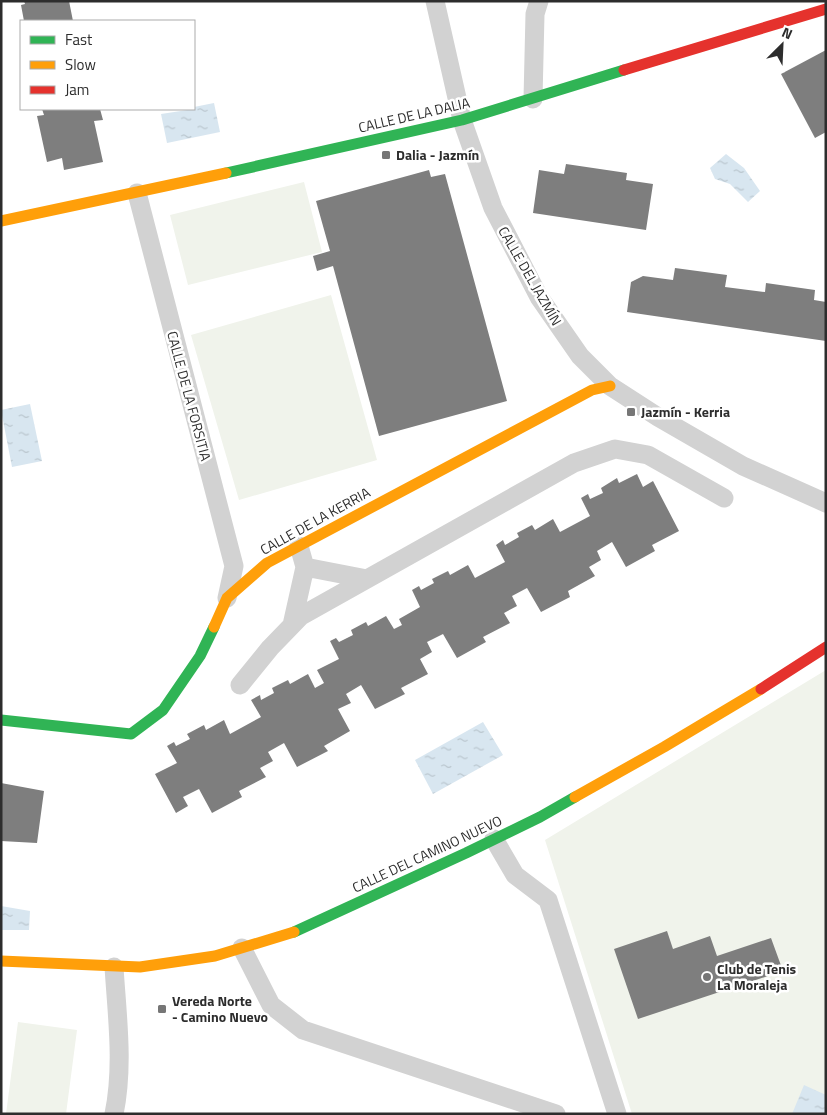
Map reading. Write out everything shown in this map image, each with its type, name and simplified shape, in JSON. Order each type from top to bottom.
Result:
[{"type":"street","name":"CALLE DEL JAZMÍN","points":[[435,1],[462,120],[492,208],[539,297],[580,356],[610,386],[658,417],[743,466],[826,503]]},
{"type":"street","points":[[533,99],[535,14],[539,1]]},
{"type":"street","name":"CALLE DE LA DALIA","points":[[1,221],[137,194],[462,120],[826,9]]},
{"type":"street","name":"CALLE DE LA FORSITIA","points":[[137,194],[234,566],[227,598]]},
{"type":"street","name":"CALLE DE LA KERRIA","points":[[1,720],[131,734],[164,710],[200,656],[227,598],[267,563],[592,390],[610,386]]},
{"type":"street","points":[[240,685],[270,648],[301,616],[574,462],[615,449],[648,455],[724,498]]},
{"type":"street","points":[[292,625],[305,567],[299,546]]},
{"type":"street","points":[[305,567],[367,580]]},
{"type":"street","name":"CALLE DEL CAMINO NUEVO","points":[[1,961],[114,967],[171,964],[215,956],[302,929],[540,816],[664,747],[826,648]]},
{"type":"street","points":[[494,839],[515,875],[548,900],[618,1114]]},
{"type":"street","points":[[242,948],[271,1005],[303,1030],[556,1114]]},
{"type":"street","points":[[114,967],[119,1051],[114,1114]]},
{"type":"shaded area","points":[[304,182],[322,252],[188,285],[170,215]]},
{"type":"shaded area","points":[[331,295],[377,460],[239,500],[191,335]]},
{"type":"shaded area","name":"Club de Tenis La Moraleja","points":[[826,670],[826,1114],[632,1114],[545,840]]},
{"type":"shaded area","points":[[18,1022],[77,1030],[66,1114],[6,1114]]},
{"type":"water","points":[[214,103],[220,132],[167,143],[161,114],[195,110],[195,107]]},
{"type":"water","points":[[726,154],[744,168],[760,191],[748,202],[730,184],[715,179],[710,168]]},
{"type":"water","points":[[30,404],[42,461],[12,467],[1,410]]},
{"type":"water","points":[[483,722],[503,755],[433,794],[415,760]]},
{"type":"water","points":[[1,906],[30,911],[29,930],[1,930]]},
{"type":"water","points":[[804,1085],[826,1095],[826,1114],[792,1114]]},
{"type":"building","points":[[24,1],[69,1],[73,20],[24,20],[21,5],[25,4]]},
{"type":"building","points":[[826,50],[826,132],[815,138],[781,74]]},
{"type":"building","points":[[42,110],[100,110],[103,120],[94,121],[103,162],[64,170],[62,158],[47,162],[37,116],[44,115]]},
{"type":"building","points":[[566,164],[627,173],[626,180],[653,184],[646,230],[533,213],[539,170],[564,174]]},
{"type":"building","points":[[429,170],[431,177],[445,174],[507,401],[379,436],[333,266],[317,271],[313,256],[330,251],[316,201]]},
{"type":"building","points":[[675,268],[727,275],[725,287],[765,292],[766,283],[815,290],[814,300],[826,302],[826,341],[627,312],[631,282],[643,276],[673,280]]},
{"type":"building","points":[[637,474],[643,487],[653,481],[679,531],[652,545],[655,551],[626,567],[612,542],[597,551],[601,560],[589,567],[595,576],[568,591],[570,597],[541,612],[527,588],[512,596],[517,606],[504,613],[510,623],[483,637],[486,642],[457,658],[443,634],[427,642],[432,652],[420,659],[428,674],[401,688],[405,694],[375,709],[361,685],[346,694],[351,703],[338,709],[350,731],[324,746],[328,751],[297,767],[284,743],[268,752],[273,761],[260,768],[266,777],[239,791],[242,797],[212,813],[199,789],[183,797],[188,806],[176,813],[155,774],[177,763],[167,746],[174,742],[176,746],[190,739],[187,734],[204,725],[206,730],[224,720],[230,734],[261,717],[251,700],[260,695],[261,700],[274,693],[272,688],[288,680],[290,684],[308,674],[315,688],[324,683],[317,670],[339,659],[330,641],[336,638],[339,642],[353,635],[351,630],[366,622],[368,626],[386,616],[394,629],[402,625],[399,619],[420,607],[412,590],[419,586],[421,590],[434,583],[432,579],[448,571],[450,575],[468,565],[475,578],[505,562],[496,545],[503,540],[505,545],[519,537],[517,533],[532,525],[535,530],[553,519],[560,532],[590,516],[581,498],[588,494],[590,499],[603,493],[601,488],[617,478],[619,483]]},
{"type":"building","points":[[1,783],[44,791],[37,843],[1,841]]},
{"type":"building","points":[[667,931],[673,949],[710,936],[717,956],[771,938],[783,971],[638,1019],[614,949]]},
{"type":"traffic: fast","points":[[226,173],[462,120],[624,70]]},
{"type":"traffic: fast","points":[[1,720],[131,734],[163,710],[200,656],[214,627]]},
{"type":"traffic: fast","points":[[294,932],[466,853],[540,817],[575,797]]},
{"type":"traffic: slow","points":[[1,221],[226,173]]},
{"type":"traffic: slow","points":[[214,627],[227,598],[267,563],[592,390],[610,386]]},
{"type":"traffic: slow","points":[[575,797],[761,689]]},
{"type":"traffic: slow","points":[[1,961],[140,967],[215,956],[294,932]]},
{"type":"traffic: jam","points":[[624,70],[826,9]]},
{"type":"traffic: jam","points":[[761,689],[826,647]]},
{"type":"place","name":"Dalia - Jazmín","points":[[386,155]]},
{"type":"place","name":"Jazmín - Kerria","points":[[631,412]]},
{"type":"place","name":"Club de Tenis La Moraleja","points":[[707,977]]},
{"type":"place","name":"Vereda Norte - Camino Nuevo","points":[[162,1009]]}]
